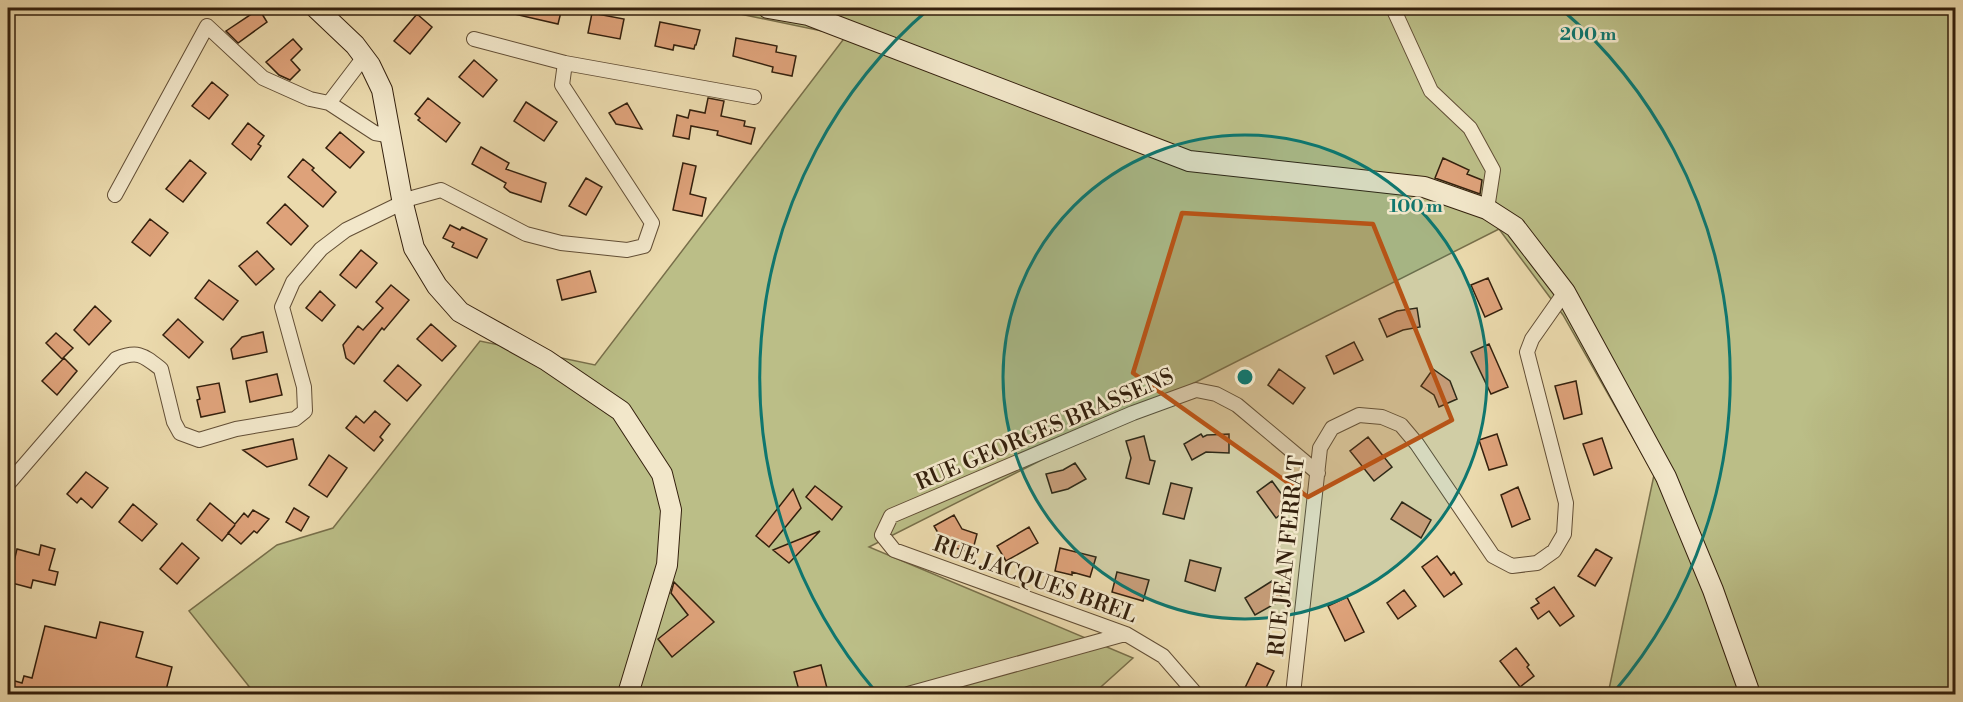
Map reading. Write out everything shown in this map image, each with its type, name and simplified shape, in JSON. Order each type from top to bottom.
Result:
[{"type":"street","points":[[316,8],[355,45],[382,90],[403,204],[414,248],[437,286],[460,312],[546,360],[621,411],[662,474],[671,510],[667,565],[628,694]]},
{"type":"street","points":[[768,8],[808,15],[1190,161],[1424,188],[1487,209],[1515,227],[1565,292],[1666,477],[1713,590],[1750,694]]},
{"type":"street","points":[[1394,8],[1431,91],[1470,128],[1493,170],[1487,209]]},
{"type":"street","points":[[116,195],[207,26],[263,78],[310,99],[329,103],[375,133],[392,136]]},
{"type":"street","points":[[474,39],[565,63],[754,98]]},
{"type":"street","points":[[329,103],[364,57]]},
{"type":"street","points":[[8,484],[116,359],[128,354],[136,353],[161,369],[174,422],[180,434],[199,440],[236,429],[295,419],[305,411],[304,387],[282,307],[293,282],[321,249],[346,230],[412,198],[441,190],[526,234],[572,244],[627,250],[644,246],[652,223],[562,85],[565,63]]},
{"type":"street","name":"RUE JEAN FERRAT","points":[[1293,694],[1320,448],[1332,428],[1359,416],[1382,417],[1401,425],[1417,444],[1493,556],[1512,566],[1536,563],[1554,550],[1564,534],[1566,503],[1527,352],[1532,339],[1565,292]]},
{"type":"street","name":"RUE GEORGES BRASSENS","points":[[882,535],[891,516],[1133,413],[1196,390],[1216,394],[1237,405],[1318,473]]},
{"type":"street","name":"RUE JACQUES BREL","points":[[882,535],[894,550],[1126,634],[1163,656],[1196,694]]},
{"type":"street","points":[[908,694],[1126,634]]},
{"type":"highlighted area","points":[[1182,213],[1373,224],[1452,420],[1308,497],[1133,373]]},
{"type":"green space","points":[[711,8],[1955,8],[1955,694],[1608,694],[1654,475],[1563,315],[1499,229],[869,547],[1133,658],[1093,694],[255,694],[189,611],[277,545],[333,528],[480,341],[595,365],[846,36]]},
{"type":"building","points":[[514,8],[562,8],[558,24],[514,14]]},
{"type":"building","points":[[259,9],[267,22],[238,43],[226,31]]},
{"type":"building","points":[[592,13],[624,19],[620,39],[588,33]]},
{"type":"building","points":[[417,14],[432,27],[410,54],[394,41]]},
{"type":"building","points":[[660,22],[700,30],[694,49],[674,45],[673,50],[655,46]]},
{"type":"building","points":[[736,38],[777,46],[776,52],[796,56],[792,76],[772,72],[773,67],[733,56]]},
{"type":"building","points":[[293,39],[302,49],[291,60],[300,70],[290,80],[279,75],[266,62]]},
{"type":"building","points":[[474,60],[497,80],[483,97],[459,77]]},
{"type":"building","points":[[212,82],[228,95],[209,119],[192,106]]},
{"type":"building","points":[[428,98],[460,123],[446,142],[418,120],[420,118],[415,114]]},
{"type":"building","points":[[708,98],[724,101],[721,116],[745,121],[744,126],[755,128],[751,144],[717,135],[718,131],[691,126],[689,139],[673,136],[677,115],[688,118],[690,110],[705,113]]},
{"type":"building","points":[[526,102],[557,122],[544,141],[514,121]]},
{"type":"building","points":[[627,103],[642,129],[616,124],[609,113]]},
{"type":"building","points":[[248,123],[264,136],[258,144],[261,146],[251,160],[232,144]]},
{"type":"building","points":[[340,132],[364,152],[350,168],[326,148]]},
{"type":"building","points":[[481,147],[509,163],[506,169],[546,183],[541,202],[510,192],[504,187],[506,183],[472,164]]},
{"type":"building","points":[[1443,158],[1469,170],[1467,174],[1482,180],[1480,194],[1435,178]]},
{"type":"building","points":[[303,159],[336,192],[323,207],[288,177]]},
{"type":"building","points":[[190,160],[206,173],[183,202],[166,189]]},
{"type":"building","points":[[683,163],[696,166],[690,194],[706,198],[702,216],[673,210]]},
{"type":"building","points":[[586,178],[602,187],[586,215],[569,206]]},
{"type":"building","points":[[285,204],[308,226],[291,245],[267,223]]},
{"type":"building","points":[[150,219],[168,233],[150,256],[132,242]]},
{"type":"building","points":[[450,225],[460,230],[462,227],[487,239],[477,258],[452,247],[454,243],[443,238]]},
{"type":"building","points":[[361,250],[377,263],[356,288],[340,275]]},
{"type":"building","points":[[257,251],[274,269],[256,285],[239,266]]},
{"type":"building","points":[[590,271],[596,292],[562,300],[557,280]]},
{"type":"building","points":[[1488,278],[1502,309],[1485,317],[1471,285]]},
{"type":"building","points":[[209,280],[238,301],[223,320],[195,298]]},
{"type":"building","points":[[391,285],[409,300],[384,330],[382,328],[354,364],[346,358],[343,345],[358,326],[363,330],[383,308],[376,302]]},
{"type":"building","points":[[320,291],[335,305],[322,321],[306,308]]},
{"type":"building","points":[[95,306],[111,321],[89,345],[74,330]]},
{"type":"building","points":[[1417,308],[1420,327],[1403,330],[1387,337],[1379,319],[1397,311]]},
{"type":"building","points":[[178,319],[203,342],[189,358],[163,335]]},
{"type":"building","points":[[431,324],[456,346],[442,361],[417,339]]},
{"type":"building","points":[[263,332],[267,352],[233,359],[231,349],[242,337]]},
{"type":"building","points":[[56,333],[73,348],[62,359],[46,343]]},
{"type":"building","points":[[1354,342],[1363,360],[1334,374],[1326,356]]},
{"type":"building","points":[[1489,344],[1508,387],[1491,394],[1471,352]]},
{"type":"building","points":[[64,358],[77,371],[57,395],[42,381]]},
{"type":"building","points":[[398,365],[421,385],[407,401],[384,381]]},
{"type":"building","points":[[1279,369],[1305,388],[1293,404],[1268,385]]},
{"type":"building","points":[[1433,369],[1450,381],[1457,399],[1439,407],[1434,395],[1421,386]]},
{"type":"building","points":[[277,374],[282,395],[250,402],[246,381]]},
{"type":"building","points":[[1576,381],[1582,414],[1564,419],[1555,386]]},
{"type":"building","points":[[219,383],[225,412],[201,417],[197,387]]},
{"type":"building","points":[[375,411],[390,424],[380,437],[383,440],[374,451],[346,428],[356,416],[364,423]]},
{"type":"building","points":[[1201,434],[1203,437],[1229,434],[1229,453],[1206,452],[1192,460],[1184,444]]},
{"type":"building","points":[[1497,434],[1507,465],[1489,470],[1479,440]]},
{"type":"building","points":[[1144,436],[1150,460],[1155,461],[1149,484],[1126,478],[1131,458],[1126,441]]},
{"type":"building","points":[[1368,437],[1392,467],[1374,481],[1350,451]]},
{"type":"building","points":[[1602,438],[1612,468],[1594,475],[1583,444]]},
{"type":"building","points":[[293,439],[297,459],[267,467],[243,450]]},
{"type":"building","points":[[329,455],[347,468],[327,497],[309,485]]},
{"type":"building","points":[[1075,463],[1086,479],[1068,489],[1052,493],[1046,474],[1063,470]]},
{"type":"building","points":[[86,472],[108,488],[92,508],[81,498],[77,503],[67,494]]},
{"type":"building","points":[[1272,481],[1291,507],[1276,518],[1257,492]]},
{"type":"building","points":[[1171,483],[1192,488],[1184,519],[1163,514]]},
{"type":"building","points":[[815,486],[842,507],[832,520],[806,497]]},
{"type":"building","points":[[1518,487],[1530,519],[1512,527],[1501,495]]},
{"type":"building","points":[[793,489],[801,508],[769,547],[756,536]]},
{"type":"building","points":[[1402,502],[1431,520],[1421,538],[1391,519]]},
{"type":"building","points":[[210,503],[235,524],[244,513],[248,517],[253,510],[269,519],[257,533],[254,531],[241,544],[228,533],[222,541],[197,520]]},
{"type":"building","points":[[133,504],[157,524],[142,541],[119,522]]},
{"type":"building","points":[[294,508],[309,517],[301,531],[286,522]]},
{"type":"building","points":[[954,515],[962,529],[977,534],[972,553],[945,545],[934,526]]},
{"type":"building","points":[[1029,527],[1038,543],[1006,561],[997,546]]},
{"type":"building","points":[[820,531],[789,563],[773,550]]},
{"type":"building","points":[[182,543],[199,558],[177,584],[160,569]]},
{"type":"building","points":[[41,545],[55,549],[49,570],[58,572],[55,585],[33,580],[31,588],[8,582],[8,569],[12,570],[17,549],[39,555]]},
{"type":"building","points":[[1060,548],[1096,557],[1090,577],[1072,572],[1072,575],[1055,571]]},
{"type":"building","points":[[1596,549],[1612,558],[1595,586],[1578,576]]},
{"type":"building","points":[[1437,556],[1451,575],[1454,572],[1462,584],[1444,597],[1422,567]]},
{"type":"building","points":[[1190,560],[1221,568],[1215,591],[1185,581]]},
{"type":"building","points":[[1117,572],[1149,580],[1143,601],[1112,592]]},
{"type":"building","points":[[1272,581],[1283,599],[1255,615],[1245,598]]},
{"type":"building","points":[[674,582],[714,622],[672,657],[658,639],[688,615],[671,593]]},
{"type":"building","points":[[1554,587],[1574,616],[1560,626],[1549,611],[1538,619],[1531,608],[1539,603],[1536,599]]},
{"type":"building","points":[[1404,590],[1416,606],[1398,619],[1387,603]]},
{"type":"building","points":[[1347,597],[1364,632],[1345,641],[1328,606]]},
{"type":"building","points":[[100,622],[143,632],[136,657],[172,667],[165,694],[8,694],[8,679],[22,683],[24,676],[32,678],[45,626],[96,638]]},
{"type":"building","points":[[1516,648],[1534,676],[1520,687],[1500,661]]},
{"type":"building","points":[[1257,663],[1274,671],[1263,694],[1242,694]]},
{"type":"building","points":[[821,665],[828,692],[800,694],[794,672]]}]
